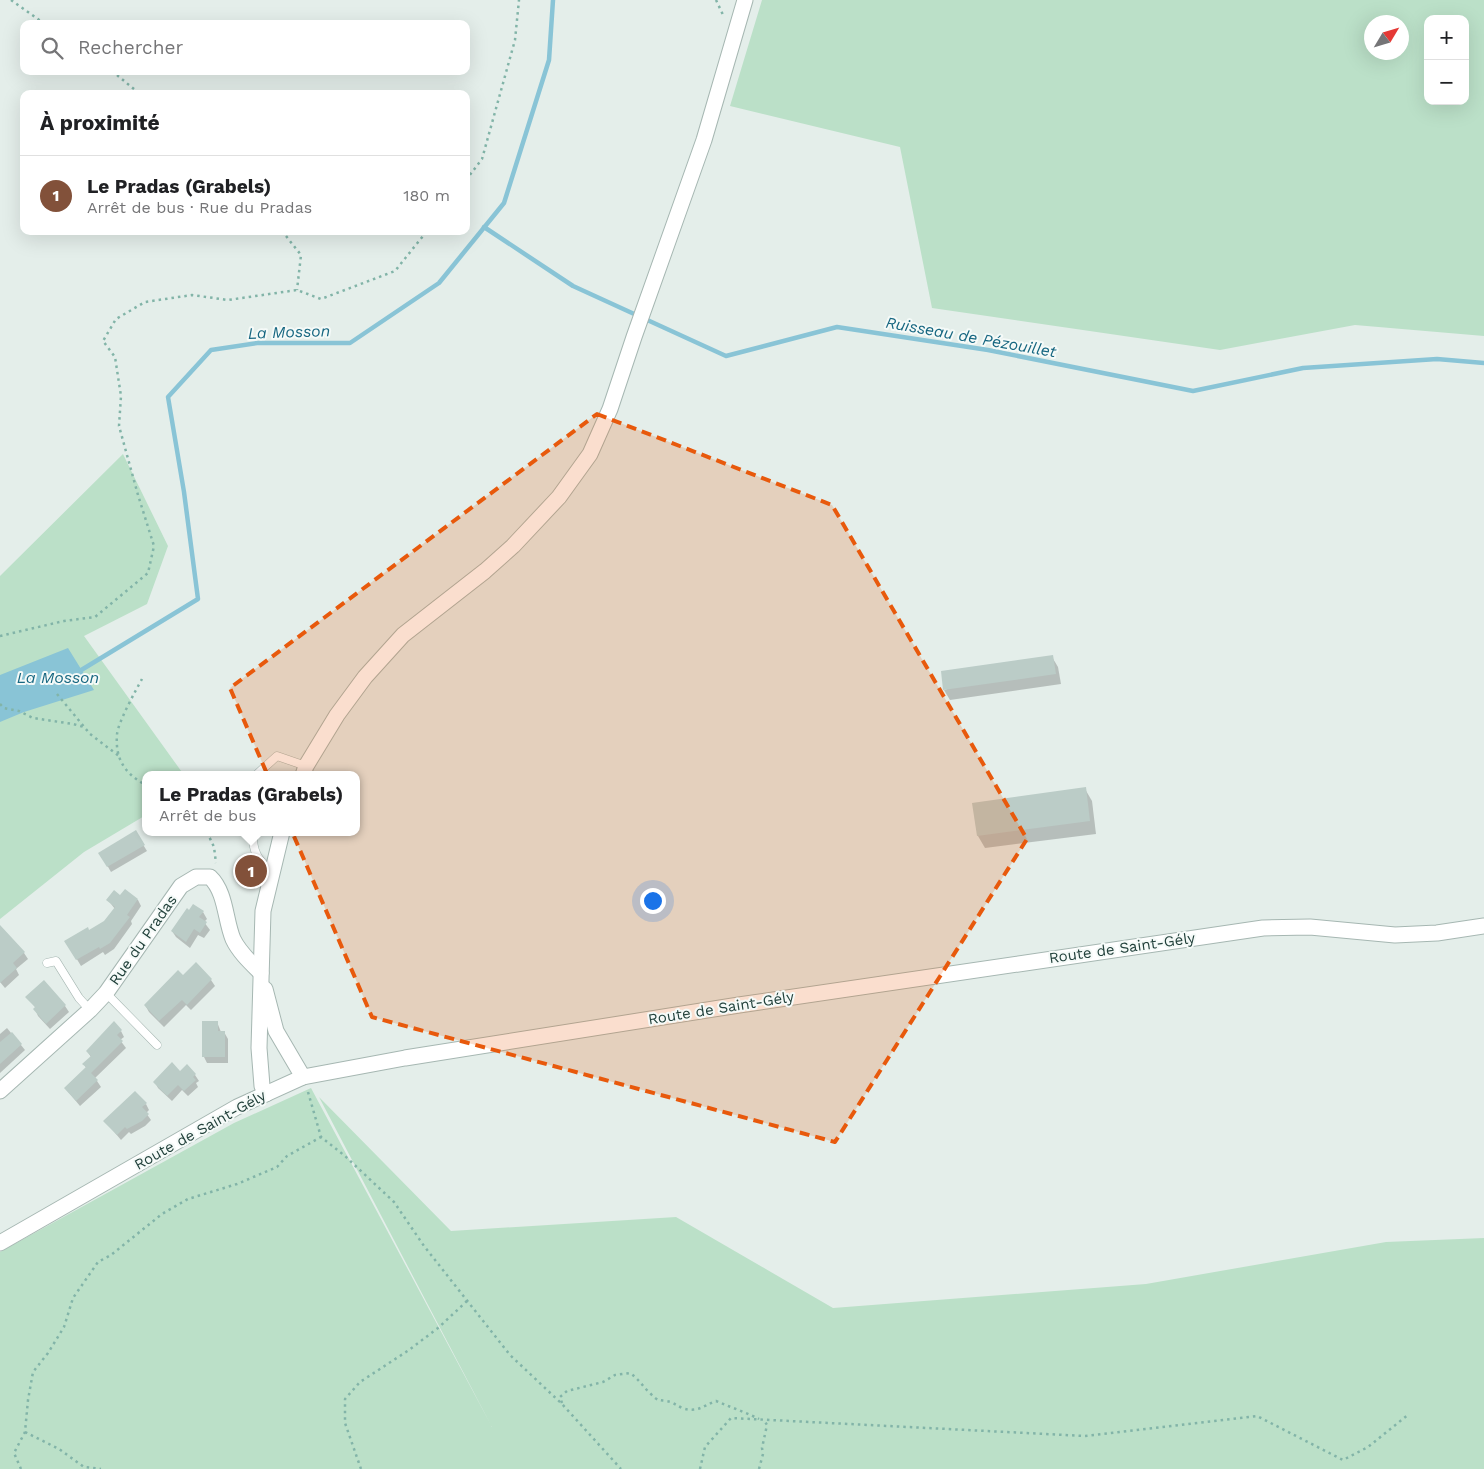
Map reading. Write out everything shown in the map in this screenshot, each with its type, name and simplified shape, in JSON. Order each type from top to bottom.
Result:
[{"type":"street","points":[[305,770],[342,708],[365,677],[403,636],[485,571],[513,546],[558,497],[590,454],[610,409],[637,327],[704,140],[745,0]]},
{"type":"street","points":[[266,1094],[262,1086],[259,1048],[263,911],[281,836]]},
{"type":"street","name":"Rue du Pradas","points":[[0,1091],[90,1010],[106,993],[181,886],[196,877],[210,877],[218,884]]},
{"type":"street","points":[[218,884],[234,940],[249,961],[261,973],[276,1031],[303,1077]]},
{"type":"street","name":"Route de Saint-Gély","points":[[0,1243],[237,1107],[303,1077],[405,1058],[739,1005],[1263,928],[1310,927],[1396,935],[1437,934],[1484,926]]},
{"type":"lane","points":[[260,771],[277,756],[305,770]]},
{"type":"lane","points":[[253,836],[252,847],[261,862],[271,873]]},
{"type":"lane","points":[[47,963],[56,960],[79,998],[90,1010]]},
{"type":"lane","points":[[106,993],[158,1045]]},
{"type":"path","points":[[11,0],[39,20]]},
{"type":"path","points":[[470,175],[482,159],[515,40],[519,0]]},
{"type":"path","points":[[117,75],[135,90]]},
{"type":"path","points":[[285,235],[301,255],[297,290]]},
{"type":"path","points":[[0,636],[64,621],[95,617],[148,573],[154,546],[119,426],[121,396],[115,357],[103,341],[116,319],[146,302],[192,294],[228,300],[297,290],[321,299],[395,271],[424,235]]},
{"type":"path","points":[[142,679],[116,734],[119,756],[125,770],[142,782]]},
{"type":"path","points":[[57,694],[90,734],[119,756]]},
{"type":"path","points":[[0,704],[4,708],[19,711],[34,718],[84,727]]},
{"type":"path","points":[[209,836],[214,847],[218,884]]},
{"type":"path","points":[[303,1077],[321,1137],[345,1156],[394,1202],[424,1246],[510,1355],[562,1404],[621,1469]]},
{"type":"path","points":[[21,1469],[14,1453],[25,1432],[32,1372],[48,1353],[64,1327],[73,1298],[98,1262],[110,1255],[162,1214],[188,1199],[237,1184],[277,1167],[287,1156],[321,1137]]},
{"type":"path","points":[[361,1469],[345,1423],[345,1399],[360,1382],[409,1350],[438,1328],[467,1301]]},
{"type":"path","points":[[562,1404],[560,1397],[567,1391],[630,1373],[658,1401],[670,1402],[682,1408],[692,1410],[706,1407],[716,1401],[763,1420],[767,1425],[759,1469]]},
{"type":"path","points":[[700,1469],[705,1447],[731,1418],[1085,1436],[1257,1416],[1343,1460],[1368,1447],[1409,1414]]},
{"type":"path","points":[[25,1432],[59,1449],[84,1467],[101,1469]]},
{"type":"highlighted area","points":[[597,414],[832,505],[1027,839],[835,1142],[372,1017],[230,688]]},
{"type":"green space","points":[[762,0],[1484,0],[1484,336],[1355,325],[1220,350],[932,308],[900,147],[730,106]]},
{"type":"green space","points":[[123,454],[168,546],[147,604],[84,636],[181,771],[142,771],[142,817],[84,852],[0,919],[0,576]]},
{"type":"green space","points":[[311,1088],[492,1427],[319,1097],[451,1231],[676,1217],[833,1308],[1146,1284],[1386,1242],[1484,1238],[1484,1469],[0,1469],[0,1252],[234,1123]]},
{"type":"water","name":"La Mosson","points":[[68,648],[94,690],[24,712],[0,722],[0,675]]},
{"type":"building","points":[[1053,655],[1056,674],[943,690],[941,671]]},
{"type":"building","points":[[1086,787],[1090,821],[977,836],[972,803]]},
{"type":"building","points":[[136,830],[145,845],[107,867],[98,853]]},
{"type":"building","points":[[125,889],[138,899],[127,915],[130,917],[110,943],[76,960],[64,941],[88,927],[89,930],[104,921],[115,907],[106,900],[114,890],[120,895]]},
{"type":"building","points":[[193,904],[204,911],[199,917],[207,922],[200,933],[194,929],[186,942],[171,931],[187,908],[189,910]]},
{"type":"building","points":[[0,925],[25,952],[13,963],[17,968],[0,983]]},
{"type":"building","points":[[196,962],[212,979],[187,1005],[182,1000],[159,1021],[144,1005],[178,970],[183,975]]},
{"type":"building","points":[[44,980],[66,1005],[46,1024],[33,1009],[35,1007],[25,997]]},
{"type":"building","points":[[114,1021],[122,1030],[117,1035],[123,1041],[91,1073],[98,1080],[76,1101],[64,1088],[86,1067],[82,1064],[91,1056],[86,1051]]},
{"type":"building","points":[[202,1021],[218,1021],[218,1031],[225,1031],[225,1057],[202,1057]]},
{"type":"building","points":[[12,1032],[22,1044],[0,1064],[0,1042]]},
{"type":"building","points":[[172,1062],[180,1071],[187,1064],[196,1074],[193,1077],[196,1080],[184,1091],[178,1085],[167,1096],[153,1082]]},
{"type":"building","points":[[135,1091],[147,1103],[142,1107],[149,1114],[142,1121],[127,1129],[125,1127],[117,1135],[103,1121]]},
{"type":"waterway","name":"La Mosson","points":[[78,672],[198,599],[184,492],[168,397],[211,350],[257,343],[350,343],[439,283],[504,203],[549,60],[553,0]]},
{"type":"waterway","name":"Ruisseau de Pézouillet","points":[[484,227],[573,286],[726,356],[837,327],[988,350],[1193,391],[1303,368],[1437,359],[1484,363]]},
{"type":"place","name":"Le Pradas (Grabels)","points":[[251,871]]}]
